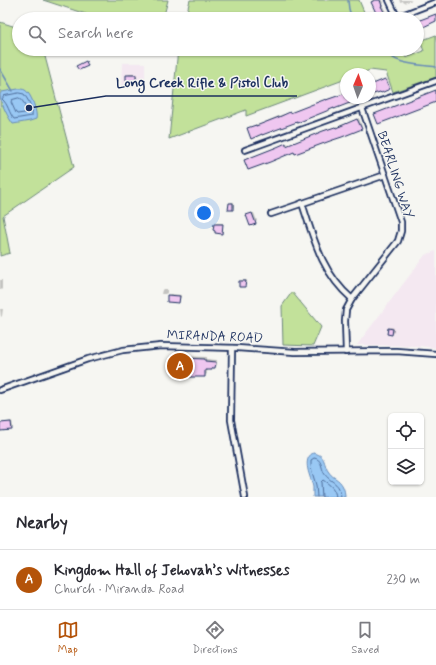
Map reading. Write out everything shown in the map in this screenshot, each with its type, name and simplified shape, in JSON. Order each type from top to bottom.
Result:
[{"type":"street","points":[[389,0],[394,12]]},
{"type":"street","points":[[412,12],[436,2]]},
{"type":"street","points":[[245,150],[436,81]]},
{"type":"street","name":"BEARLING WAY","points":[[346,352],[346,310],[352,299],[398,241],[401,232],[401,222],[362,108]]},
{"type":"street","points":[[271,214],[385,175]]},
{"type":"street","points":[[302,203],[318,253],[343,292],[352,299]]},
{"type":"street","name":"MIRANDA ROAD","points":[[0,390],[77,363],[123,350],[161,346],[295,352],[402,351],[436,354]]},
{"type":"street","points":[[232,348],[231,420],[245,497]]},
{"type":"shaded area","points":[[122,63],[145,63],[145,87],[121,86]]},
{"type":"shaded area","points":[[436,251],[436,348],[421,346],[357,345],[425,255]]},
{"type":"green space","points":[[43,0],[168,0],[165,12],[80,12]]},
{"type":"green space","points":[[190,0],[359,0],[364,12],[187,12]]},
{"type":"green space","points":[[0,22],[12,26],[12,56],[45,56],[74,167],[3,216],[10,253],[0,256]]},
{"type":"green space","points":[[436,35],[436,77],[393,92],[386,72],[376,71],[376,68],[340,68],[340,81],[246,116],[246,110],[169,139],[177,56],[405,56],[406,58],[411,56],[424,56],[424,40]]},
{"type":"green space","points":[[292,292],[321,327],[313,346],[283,345],[282,306]]},
{"type":"water","points":[[18,89],[25,90],[30,95],[35,108],[36,119],[13,124],[3,106],[0,95],[2,92]]},
{"type":"water","points":[[313,453],[322,457],[326,468],[344,489],[345,497],[313,497],[313,487],[307,464],[309,456]]},
{"type":"building","points":[[380,0],[384,12],[376,12],[371,2]]},
{"type":"building","points":[[436,14],[436,21],[424,27],[424,19]]},
{"type":"building","points":[[86,61],[88,66],[79,70],[76,66]]},
{"type":"building","points":[[126,75],[136,75],[136,82],[126,81]]},
{"type":"building","points":[[385,79],[390,89],[381,93],[376,93],[376,83]]},
{"type":"building","points":[[436,90],[436,102],[378,124],[374,114]]},
{"type":"building","points":[[340,95],[340,104],[347,104],[251,139],[247,128]]},
{"type":"building","points":[[357,119],[362,129],[295,154],[294,152],[248,170],[244,160],[286,143],[286,146]]},
{"type":"building","points":[[229,203],[233,203],[233,210],[228,210]]},
{"type":"building","points":[[252,213],[256,224],[250,226],[246,215]]},
{"type":"building","points":[[214,224],[223,224],[222,234],[215,233],[213,230]]},
{"type":"building","points":[[239,281],[246,281],[245,287],[239,287]]},
{"type":"building","points":[[167,295],[180,296],[179,303],[167,302]]},
{"type":"building","points":[[388,328],[393,329],[392,335],[387,334]]},
{"type":"building","points":[[181,358],[205,359],[205,361],[216,362],[215,368],[212,368],[212,370],[205,370],[205,377],[181,377],[181,369],[171,368],[170,361]]},
{"type":"building","points":[[11,422],[12,430],[0,431],[0,423]]},
{"type":"waterway","points":[[348,0],[350,12]]},
{"type":"waterway","points":[[390,56],[407,63],[436,67]]},
{"type":"waterway","points":[[0,69],[13,91]]},
{"type":"place","name":"Long Creek Rifle & Pistol Club","points":[[29,108]]},
{"type":"place","name":"Kingdom Hall of Jehovah’s Witnesses","points":[[180,366]]}]
